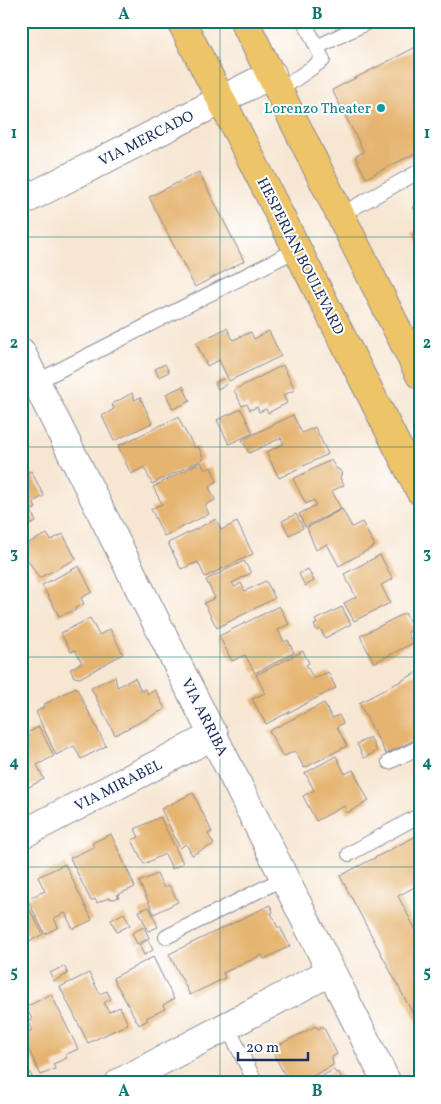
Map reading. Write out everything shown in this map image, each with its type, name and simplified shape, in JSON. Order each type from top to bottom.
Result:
[{"type":"main road","name":"HESPERIAN BOULEVARD","points":[[181,21],[420,491]]},
{"type":"main road","points":[[244,21],[420,375]]},
{"type":"street","name":"VIA MERCADO","points":[[21,202],[222,99],[276,82]]},
{"type":"street","name":"VIA ARRIBA","points":[[21,352],[387,1083]]},
{"type":"street","name":"VIA MIRABEL","points":[[21,835],[214,735]]},
{"type":"street","points":[[119,1083],[330,972]]},
{"type":"lane","points":[[276,82],[323,60],[304,21]]},
{"type":"lane","points":[[317,47],[370,21]]},
{"type":"lane","points":[[340,215],[420,171]]},
{"type":"lane","points":[[36,382],[298,248]]},
{"type":"lane","points":[[389,762],[420,747]]},
{"type":"lane","points":[[349,854],[420,815]]},
{"type":"lane","points":[[166,937],[284,878]]},
{"type":"lane","points":[[228,1026],[256,1083]]},
{"type":"building","name":"Lorenzo Theater","points":[[420,45],[420,127],[418,128],[420,132],[420,151],[366,178],[355,156],[364,152],[332,90]]},
{"type":"building","points":[[199,172],[244,261],[195,287],[149,197]]},
{"type":"building","points":[[420,204],[420,220],[413,207]]},
{"type":"building","points":[[420,230],[420,247],[413,233]]},
{"type":"building","points":[[227,328],[233,340],[251,332],[254,339],[269,331],[281,356],[229,381],[219,360],[207,366],[196,343]]},
{"type":"building","points":[[165,364],[169,372],[159,377],[155,369]]},
{"type":"building","points":[[283,365],[295,390],[283,395],[287,403],[268,413],[266,409],[259,412],[257,407],[250,410],[247,404],[242,406],[234,390]]},
{"type":"building","points":[[224,378],[227,384],[218,389],[215,383]]},
{"type":"building","points":[[183,386],[190,401],[173,409],[166,394]]},
{"type":"building","points":[[132,393],[135,400],[140,397],[152,423],[114,441],[102,416],[114,409],[112,404]]},
{"type":"building","points":[[241,409],[253,433],[229,444],[217,420]]},
{"type":"building","points":[[293,415],[302,433],[315,427],[328,454],[279,478],[266,452],[284,444],[281,438],[249,453],[242,440]]},
{"type":"building","points":[[178,417],[195,448],[198,446],[204,459],[152,484],[144,467],[131,474],[118,446]]},
{"type":"building","points":[[331,460],[335,467],[342,472],[340,478],[344,485],[332,491],[341,509],[305,527],[299,514],[316,505],[314,500],[306,504],[293,479]]},
{"type":"building","points":[[201,462],[205,470],[211,467],[217,481],[209,487],[215,500],[205,505],[209,514],[164,536],[151,509],[162,504],[153,487]]},
{"type":"building","points":[[31,471],[44,496],[33,502],[36,508],[31,511],[36,522],[21,529],[21,476]]},
{"type":"building","points":[[342,509],[352,527],[362,522],[375,546],[339,566],[327,544],[316,550],[307,528]]},
{"type":"building","points":[[296,514],[303,528],[289,535],[282,521]]},
{"type":"building","points":[[216,519],[221,530],[237,522],[253,554],[205,577],[198,562],[181,569],[168,543]]},
{"type":"building","points":[[47,534],[51,540],[63,534],[76,559],[39,578],[24,554],[27,552],[24,545]]},
{"type":"building","points":[[380,555],[393,579],[381,585],[390,603],[354,621],[344,603],[356,597],[344,574]]},
{"type":"building","points":[[244,561],[251,573],[232,583],[235,587],[241,583],[245,591],[266,581],[275,598],[217,628],[204,603],[215,598],[206,580]]},
{"type":"building","points":[[79,566],[92,592],[81,598],[84,604],[75,608],[76,610],[59,616],[42,585]]},
{"type":"building","points":[[308,569],[314,581],[305,586],[299,574]]},
{"type":"building","points":[[279,606],[289,624],[278,630],[284,642],[288,640],[294,653],[255,673],[245,655],[232,661],[219,636]]},
{"type":"building","points":[[342,607],[351,624],[325,638],[320,629],[317,631],[314,625],[317,624],[315,620]]},
{"type":"building","points":[[405,613],[414,629],[407,633],[413,643],[374,663],[360,636]]},
{"type":"building","points":[[90,618],[99,635],[110,629],[123,654],[80,678],[74,677],[70,669],[82,663],[75,650],[71,652],[61,633]]},
{"type":"building","points":[[303,651],[309,663],[306,665],[314,679],[328,672],[336,688],[266,724],[252,699],[265,693],[256,675]]},
{"type":"building","points":[[420,671],[420,737],[386,754],[359,703]]},
{"type":"building","points":[[115,676],[117,687],[135,678],[141,691],[145,689],[148,694],[155,690],[165,709],[115,735],[91,688]]},
{"type":"building","points":[[76,687],[106,746],[81,759],[74,746],[56,755],[36,712],[44,707],[43,705]]},
{"type":"building","points":[[324,703],[332,718],[339,715],[343,723],[337,727],[347,746],[304,768],[295,751],[283,757],[269,731]]},
{"type":"building","points":[[39,727],[54,756],[37,765],[44,779],[21,791],[21,741],[29,737],[27,733]]},
{"type":"building","points":[[370,737],[377,751],[364,758],[357,744]]},
{"type":"building","points":[[336,756],[345,774],[353,770],[369,801],[347,813],[344,806],[316,821],[303,796],[314,790],[305,773]]},
{"type":"building","points":[[193,793],[212,832],[208,834],[214,844],[192,855],[186,844],[180,848],[161,809]]},
{"type":"building","points":[[160,817],[183,863],[172,869],[165,854],[144,864],[132,840],[139,837],[135,829]]},
{"type":"building","points":[[111,834],[135,887],[117,895],[119,897],[114,899],[108,898],[97,903],[95,899],[91,901],[70,858],[94,847],[92,843]]},
{"type":"building","points":[[420,834],[420,884],[398,896],[420,938],[420,1027],[340,876]]},
{"type":"building","points":[[65,864],[92,920],[73,929],[65,913],[54,918],[58,927],[45,934],[27,899],[45,891],[38,877]]},
{"type":"building","points":[[157,874],[164,888],[169,885],[178,902],[154,914],[139,882]]},
{"type":"building","points":[[25,901],[43,934],[30,941],[26,932],[21,935],[21,903]]},
{"type":"building","points":[[270,905],[273,912],[271,913],[278,928],[280,927],[290,946],[264,959],[262,955],[223,973],[225,978],[190,995],[169,954]]},
{"type":"building","points":[[149,907],[158,927],[148,931],[139,911]]},
{"type":"building","points":[[124,913],[130,925],[117,932],[111,920]]},
{"type":"building","points":[[144,927],[149,938],[137,944],[132,933]]},
{"type":"building","points":[[148,940],[153,950],[144,955],[139,945]]},
{"type":"building","points":[[153,957],[174,999],[163,1005],[165,1009],[146,1018],[148,1020],[139,1025],[113,978]]},
{"type":"building","points":[[64,966],[68,974],[54,981],[50,973]]},
{"type":"building","points":[[89,973],[100,994],[107,991],[111,999],[104,1003],[109,1012],[120,1007],[128,1024],[88,1043],[60,987]]},
{"type":"building","points":[[51,994],[78,1049],[65,1055],[67,1058],[53,1064],[55,1069],[41,1075],[21,1035],[32,1030],[27,1021],[32,1019],[26,1007]]},
{"type":"building","points":[[316,1026],[318,1029],[323,1026],[337,1054],[332,1057],[333,1065],[300,1083],[294,1080],[289,1083],[271,1049]]},
{"type":"building","points":[[21,1055],[33,1079],[26,1083],[21,1083]]},
{"type":"building","points":[[334,1070],[336,1073],[339,1072],[344,1083],[308,1083]]},
{"type":"place","name":"Lorenzo Theater","points":[[381,108]]}]
